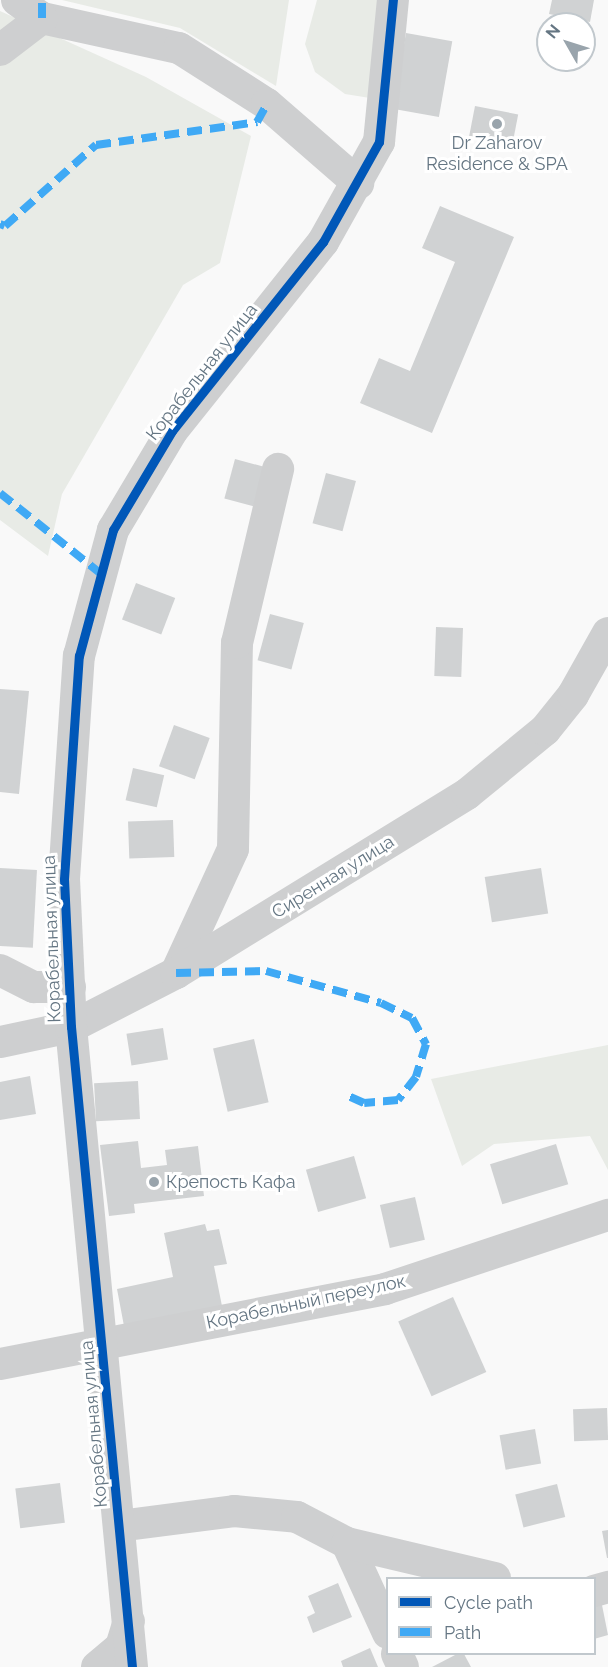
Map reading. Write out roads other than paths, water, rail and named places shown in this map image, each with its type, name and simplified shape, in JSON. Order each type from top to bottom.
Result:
[{"type":"street","points":[[17,0],[42,18],[179,48],[267,104],[358,183],[380,142],[393,0]]},
{"type":"street","points":[[0,50],[42,18]]},
{"type":"street","name":"Корабельная улица","points":[[132,1667],[130,1617],[119,1526],[104,1343],[71,1027],[64,879],[79,656],[112,530],[172,431],[316,251],[358,183]]},
{"type":"street","points":[[176,973],[233,849],[237,643],[278,469]]},
{"type":"street","name":"Сиренная улица","points":[[0,1042],[71,1027],[176,973],[467,794],[545,730],[573,695],[608,633]]},
{"type":"street","points":[[0,970],[34,987],[69,987]]},
{"type":"street","name":"Корабельный переулок","points":[[0,1364],[385,1289],[608,1215]]},
{"type":"street","points":[[119,1526],[234,1511],[297,1517],[347,1543],[491,1577]]},
{"type":"street","points":[[347,1543],[386,1631]]},
{"type":"street","points":[[96,1667],[121,1647],[130,1617]]},
{"type":"place","name":"Dr Zaharov Residence & SPA","points":[[497,124]]},
{"type":"place","name":"Крепость Кафа","points":[[154,1182]]}]
